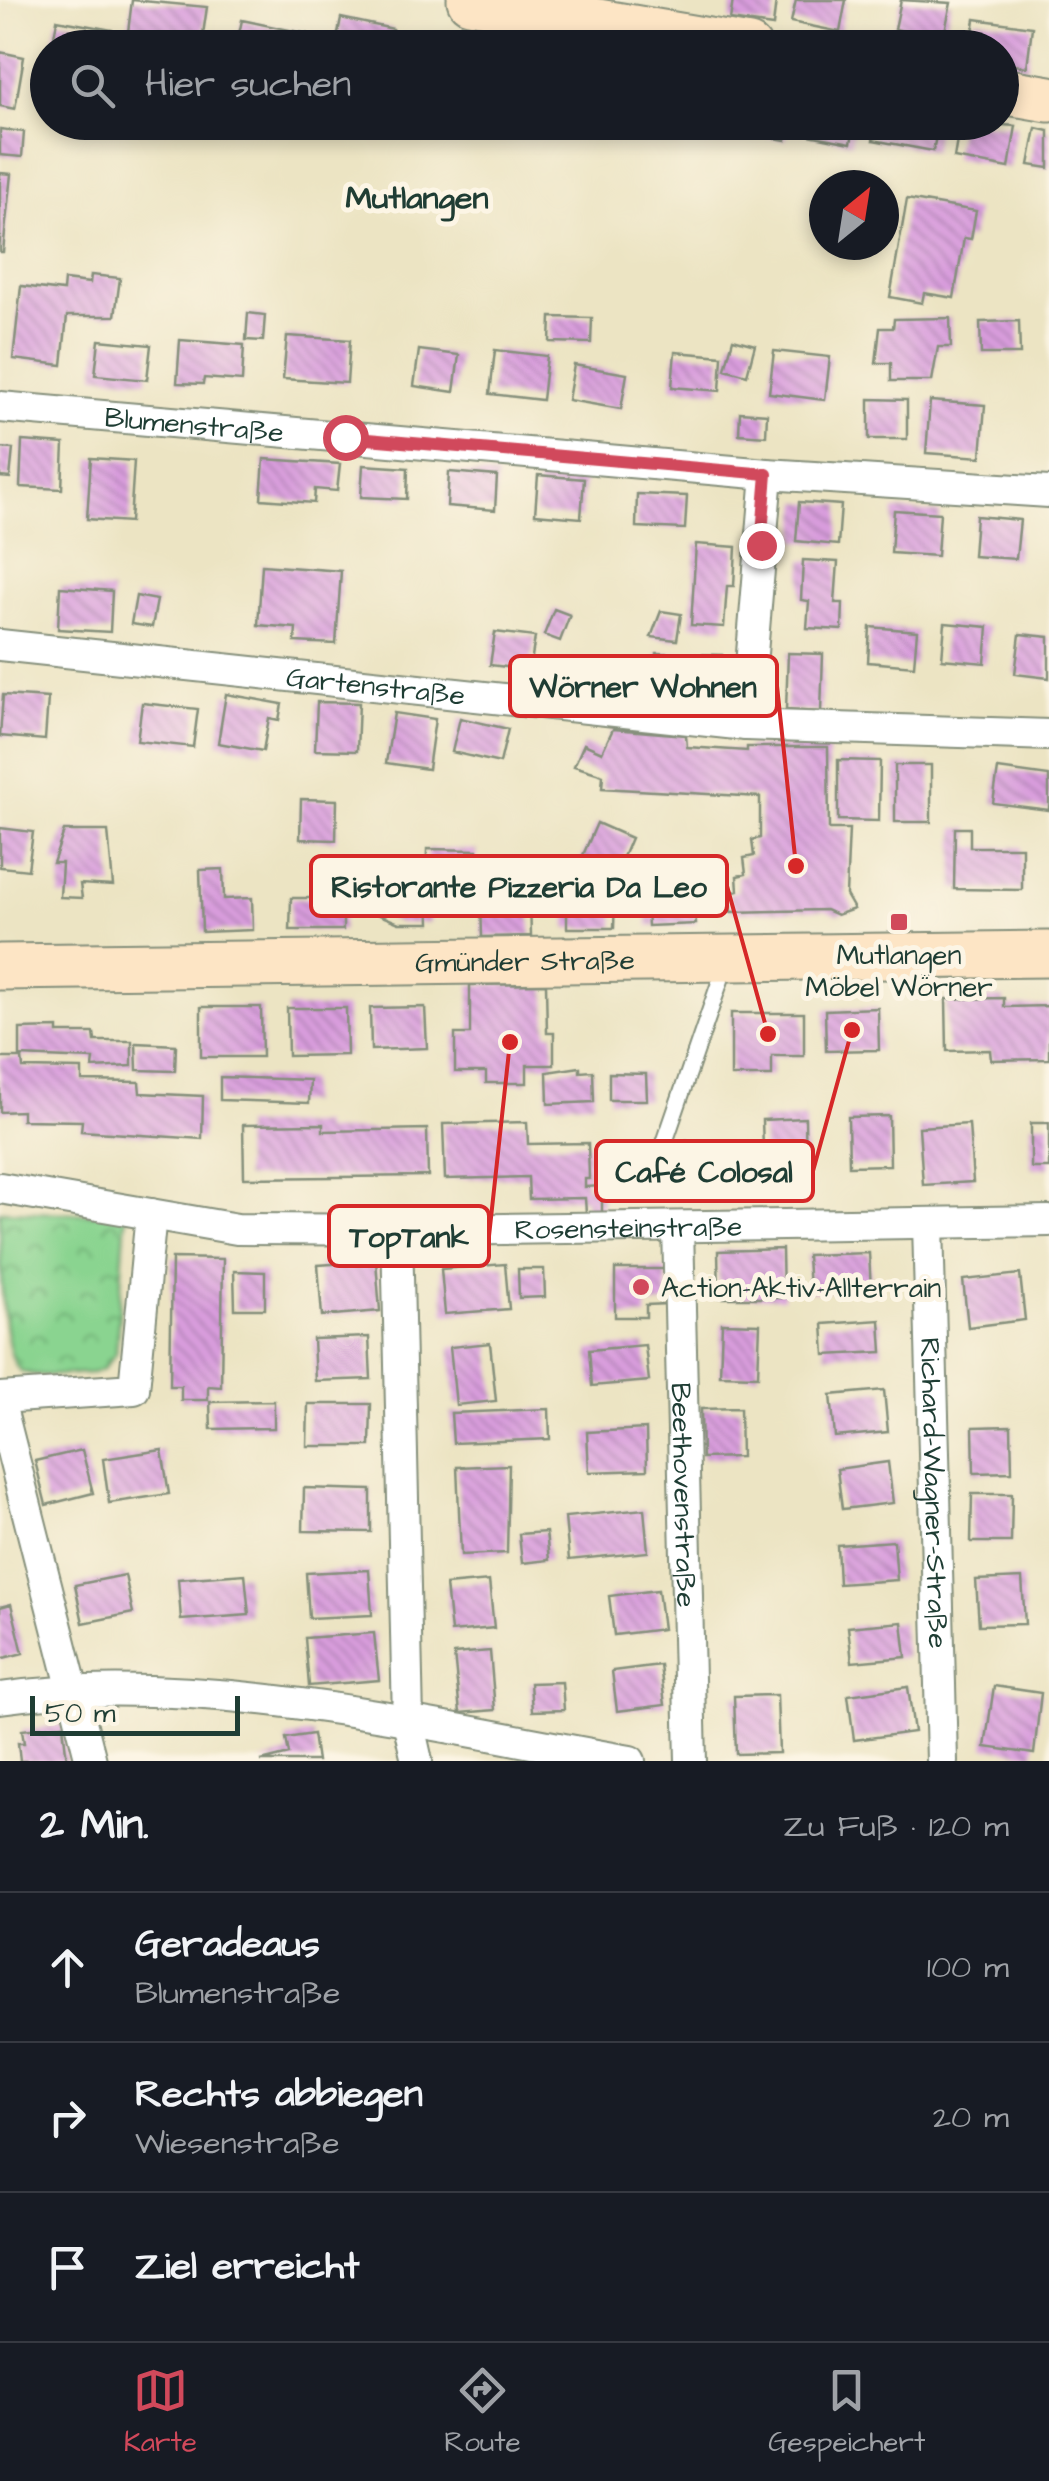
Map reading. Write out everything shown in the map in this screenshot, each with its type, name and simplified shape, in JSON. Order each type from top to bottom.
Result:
[{"type":"street","points":[[470,0],[644,30]]},
{"type":"street","points":[[1019,94],[1049,99]]},
{"type":"street","name":"Blumenstraße","points":[[0,407],[767,474],[1049,492]]},
{"type":"street","points":[[746,725],[767,474]]},
{"type":"street","name":"Gartenstraße","points":[[0,645],[746,725],[1049,735]]},
{"type":"street","name":"Gmünder Straße","points":[[0,968],[1049,954]]},
{"type":"street","name":"Rosensteinstraße","points":[[0,1188],[237,1229],[396,1231],[1049,1221]]},
{"type":"street","points":[[92,1761],[0,1401],[134,1390],[151,1214]]},
{"type":"street","name":"Richard-Wagner-Straße","points":[[928,1223],[942,1761]]},
{"type":"street","name":"Beethovenstraße","points":[[678,1227],[691,1761]]},
{"type":"street","points":[[396,1231],[408,1722],[417,1761]]},
{"type":"street","points":[[0,1698],[73,1688],[173,1690],[408,1722],[630,1761]]},
{"type":"lane","points":[[661,1153],[728,960]]},
{"type":"path","points":[[635,1227],[661,1153]]},
{"type":"green space","points":[[0,1211],[126,1215],[116,1353],[103,1369],[93,1373],[37,1375],[21,1371],[14,1361],[5,1323]]},
{"type":"building","points":[[132,0],[207,7],[204,30],[128,30]]},
{"type":"building","points":[[733,0],[776,0],[773,26],[730,20]]},
{"type":"building","points":[[796,0],[846,0],[840,30],[791,22]]},
{"type":"building","points":[[901,0],[951,3],[945,30],[895,29]]},
{"type":"building","points":[[341,18],[393,29],[393,30],[339,30]]},
{"type":"building","points":[[975,19],[1032,27],[1027,67],[1019,66],[1019,30],[973,30]]},
{"type":"building","points":[[57,20],[112,30],[55,30]]},
{"type":"building","points":[[242,20],[289,30],[240,30]]},
{"type":"building","points":[[0,52],[24,57],[15,109],[0,106]]},
{"type":"building","points":[[1036,128],[1049,131],[1049,168],[1029,165]]},
{"type":"building","points":[[0,129],[24,132],[22,157],[0,155]]},
{"type":"building","points":[[873,140],[935,140],[933,151]]},
{"type":"building","points":[[957,140],[1014,140],[1009,168],[954,158]]},
{"type":"building","points":[[0,173],[11,174],[3,252],[0,252]]},
{"type":"building","points":[[907,199],[976,211],[971,239],[964,238],[954,298],[924,293],[922,303],[890,297]]},
{"type":"building","points":[[91,275],[120,278],[115,316],[67,316],[62,365],[13,359],[21,286],[63,291],[64,280],[90,283]]},
{"type":"building","points":[[248,313],[265,315],[263,341],[246,340]]},
{"type":"building","points":[[551,317],[592,318],[591,343],[550,342]]},
{"type":"building","points":[[950,318],[951,347],[938,347],[932,381],[891,381],[891,363],[876,363],[880,328],[893,328],[894,319]]},
{"type":"building","points":[[1019,321],[1020,354],[981,354],[980,322]]},
{"type":"building","points":[[287,336],[350,340],[347,383],[283,379]]},
{"type":"building","points":[[733,339],[755,345],[747,375],[725,369]]},
{"type":"building","points":[[99,340],[151,345],[147,380],[95,375]]},
{"type":"building","points":[[180,340],[244,345],[242,381],[204,378],[203,384],[177,383]]},
{"type":"building","points":[[419,350],[459,355],[454,392],[414,386]]},
{"type":"building","points":[[495,350],[547,356],[542,400],[490,394]]},
{"type":"building","points":[[774,351],[830,357],[825,400],[769,393]]},
{"type":"building","points":[[675,352],[722,356],[720,391],[672,387]]},
{"type":"building","points":[[574,365],[627,374],[621,409],[568,400]]},
{"type":"building","points":[[869,399],[907,400],[907,439],[869,439]]},
{"type":"building","points":[[930,401],[985,405],[981,457],[926,453]]},
{"type":"building","points":[[740,412],[767,414],[766,436],[739,434]]},
{"type":"building","points":[[22,441],[64,444],[62,489],[20,487]]},
{"type":"building","points":[[0,448],[13,449],[10,478],[0,477]]},
{"type":"building","points":[[91,458],[134,461],[130,522],[87,519]]},
{"type":"building","points":[[264,459],[340,464],[337,491],[315,489],[314,503],[261,499]]},
{"type":"building","points":[[363,465],[408,468],[407,499],[361,497]]},
{"type":"building","points":[[449,472],[497,476],[495,510],[447,506]]},
{"type":"building","points":[[538,475],[584,479],[581,518],[535,514]]},
{"type":"building","points":[[637,494],[687,496],[685,529],[636,527]]},
{"type":"building","points":[[799,502],[841,505],[838,545],[796,541]]},
{"type":"building","points":[[894,510],[940,513],[937,556],[891,553]]},
{"type":"building","points":[[976,516],[1020,520],[1016,559],[973,556]]},
{"type":"building","points":[[696,544],[736,547],[734,586],[727,586],[724,627],[691,625]]},
{"type":"building","points":[[803,560],[838,562],[835,603],[843,603],[842,630],[807,628],[809,601],[801,600]]},
{"type":"building","points":[[262,565],[341,571],[336,644],[295,642],[296,628],[258,625]]},
{"type":"building","points":[[60,587],[112,591],[110,632],[58,629]]},
{"type":"building","points":[[136,596],[157,600],[152,627],[131,624]]},
{"type":"building","points":[[554,609],[570,615],[560,641],[544,635]]},
{"type":"building","points":[[661,611],[681,614],[677,640],[651,637]]},
{"type":"building","points":[[945,623],[988,627],[985,663],[942,659]]},
{"type":"building","points":[[870,627],[917,631],[914,666],[868,662]]},
{"type":"building","points":[[495,632],[535,637],[530,670],[490,665]]},
{"type":"building","points":[[1020,634],[1049,637],[1049,678],[1015,674]]},
{"type":"building","points":[[657,653],[722,655],[720,701],[684,700],[685,676],[656,675]]},
{"type":"building","points":[[788,653],[823,654],[821,712],[786,710]]},
{"type":"building","points":[[226,694],[282,704],[279,720],[269,718],[263,751],[218,743]]},
{"type":"building","points":[[3,695],[48,698],[45,740],[0,736]]},
{"type":"building","points":[[317,702],[359,703],[357,751],[315,750]]},
{"type":"building","points":[[142,703],[198,709],[193,747],[137,741]]},
{"type":"building","points":[[394,713],[435,719],[428,769],[386,763]]},
{"type":"building","points":[[460,718],[508,729],[500,763],[452,752]]},
{"type":"building","points":[[613,729],[686,735],[687,747],[747,751],[747,747],[828,747],[829,829],[849,829],[846,895],[854,909],[837,915],[826,910],[731,912],[729,893],[738,891],[737,876],[746,874],[744,858],[754,856],[752,840],[760,838],[760,797],[602,788],[603,775],[574,766],[584,744],[602,752]]},
{"type":"building","points":[[838,760],[880,761],[879,821],[838,820]]},
{"type":"building","points":[[895,765],[931,765],[931,822],[895,822]]},
{"type":"building","points":[[998,769],[1049,776],[1049,810],[993,803]]},
{"type":"building","points":[[301,799],[337,800],[336,840],[300,839]]},
{"type":"building","points":[[597,823],[631,838],[614,878],[580,862]]},
{"type":"building","points":[[0,828],[33,832],[28,870],[0,867]]},
{"type":"building","points":[[955,828],[970,828],[970,847],[1022,847],[1022,890],[954,889]]},
{"type":"building","points":[[64,831],[108,831],[113,886],[80,884],[82,898],[60,897],[62,863],[53,863]]},
{"type":"building","points":[[427,849],[477,850],[477,874],[466,874],[466,890],[426,890]]},
{"type":"building","points":[[223,869],[224,899],[252,898],[253,930],[202,932],[200,870]]},
{"type":"building","points":[[379,889],[429,895],[430,923],[399,923],[372,912]]},
{"type":"building","points":[[694,891],[696,924],[648,926],[646,893]]},
{"type":"building","points":[[291,898],[343,898],[343,930],[290,930]]},
{"type":"building","points":[[530,898],[531,936],[482,937],[481,900]]},
{"type":"building","points":[[567,898],[615,899],[614,928],[567,928]]},
{"type":"building","points":[[546,984],[547,1033],[554,1033],[554,1065],[527,1065],[527,1083],[486,1083],[486,1072],[455,1072],[455,1034],[470,1034],[470,985]]},
{"type":"building","points":[[1004,998],[1004,1007],[1049,1006],[1049,1059],[991,1060],[990,1050],[947,1051],[946,999]]},
{"type":"building","points":[[201,1007],[261,1007],[262,1057],[201,1057]]},
{"type":"building","points":[[425,1007],[427,1048],[371,1050],[370,1008]]},
{"type":"building","points":[[287,1008],[346,1008],[347,1055],[288,1056]]},
{"type":"building","points":[[878,1008],[879,1050],[826,1051],[825,1010]]},
{"type":"building","points":[[731,1013],[804,1013],[804,1056],[772,1056],[772,1076],[731,1076]]},
{"type":"building","points":[[58,1028],[58,1033],[94,1033],[95,1041],[132,1041],[132,1066],[93,1068],[94,1059],[20,1056],[20,1029]]},
{"type":"building","points":[[136,1043],[176,1045],[175,1071],[137,1070]]},
{"type":"building","points":[[0,1058],[22,1058],[23,1068],[82,1069],[82,1081],[139,1082],[140,1093],[203,1096],[202,1139],[81,1131],[82,1121],[22,1120],[22,1111],[0,1112]]},
{"type":"building","points":[[580,1067],[580,1072],[593,1071],[594,1102],[548,1104],[547,1072]]},
{"type":"building","points":[[609,1073],[646,1074],[647,1100],[609,1100]]},
{"type":"building","points":[[220,1077],[310,1080],[309,1103],[220,1100]]},
{"type":"building","points":[[889,1116],[890,1165],[849,1166],[848,1117]]},
{"type":"building","points":[[805,1118],[806,1175],[764,1176],[762,1120]]},
{"type":"building","points":[[527,1122],[528,1144],[588,1143],[589,1179],[585,1179],[585,1187],[602,1186],[602,1212],[586,1213],[585,1198],[529,1199],[528,1177],[445,1179],[443,1124]]},
{"type":"building","points":[[1031,1123],[1049,1123],[1049,1168],[1031,1168]]},
{"type":"building","points":[[323,1124],[323,1131],[427,1129],[428,1176],[244,1178],[243,1125]]},
{"type":"building","points":[[969,1124],[973,1182],[923,1185],[919,1127]]},
{"type":"building","points":[[687,1140],[731,1145],[732,1184],[683,1179]]},
{"type":"building","points":[[782,1249],[783,1298],[719,1298],[718,1251]]},
{"type":"building","points":[[869,1253],[871,1290],[809,1292],[807,1255]]},
{"type":"building","points":[[172,1258],[223,1259],[221,1387],[208,1386],[208,1400],[181,1400],[181,1386],[170,1386]]},
{"type":"building","points":[[376,1261],[380,1311],[322,1316],[318,1265]]},
{"type":"building","points":[[505,1264],[509,1309],[445,1314],[441,1269]]},
{"type":"building","points":[[518,1269],[544,1269],[545,1297],[519,1298]]},
{"type":"building","name":"Action-Aktiv-Allterrain","points":[[615,1269],[666,1269],[667,1304],[646,1305],[646,1317],[615,1317]]},
{"type":"building","points":[[234,1271],[265,1272],[265,1309],[235,1309]]},
{"type":"building","points":[[1020,1274],[1025,1320],[968,1327],[963,1280]]},
{"type":"building","points":[[880,1320],[882,1352],[825,1355],[823,1324]]},
{"type":"building","points":[[722,1323],[760,1324],[758,1376],[720,1375]]},
{"type":"building","points":[[369,1337],[371,1379],[315,1381],[313,1339]]},
{"type":"building","points":[[490,1343],[496,1401],[456,1405],[450,1347]]},
{"type":"building","points":[[645,1345],[649,1381],[592,1386],[589,1350]]},
{"type":"building","points":[[884,1390],[888,1432],[835,1437],[831,1395]]},
{"type":"building","points":[[274,1401],[274,1428],[211,1429],[210,1402]]},
{"type":"building","points":[[308,1404],[371,1404],[370,1446],[307,1446]]},
{"type":"building","points":[[740,1408],[741,1457],[702,1458],[701,1409]]},
{"type":"building","points":[[549,1409],[550,1439],[453,1443],[451,1413]]},
{"type":"building","points":[[1011,1426],[1012,1472],[974,1473],[973,1427]]},
{"type":"building","points":[[646,1429],[647,1470],[589,1472],[587,1432]]},
{"type":"building","points":[[82,1450],[93,1493],[46,1505],[35,1461]]},
{"type":"building","points":[[162,1450],[169,1494],[109,1503],[103,1459]]},
{"type":"building","points":[[888,1462],[893,1503],[842,1509],[837,1469]]},
{"type":"building","points":[[509,1465],[507,1553],[461,1555],[457,1467]]},
{"type":"building","points":[[304,1488],[371,1490],[371,1532],[303,1531]]},
{"type":"building","points":[[972,1494],[1012,1494],[1011,1542],[971,1542]]},
{"type":"building","points":[[644,1509],[648,1552],[569,1560],[565,1517]]},
{"type":"building","points":[[546,1532],[549,1560],[522,1563],[519,1534]]},
{"type":"building","points":[[894,1541],[897,1580],[839,1584],[837,1545]]},
{"type":"building","points":[[369,1570],[372,1615],[309,1618],[306,1573]]},
{"type":"building","points":[[245,1574],[249,1615],[181,1620],[178,1579]]},
{"type":"building","points":[[125,1575],[133,1613],[83,1623],[75,1585]]},
{"type":"building","points":[[1022,1578],[1025,1624],[979,1625],[976,1580]]},
{"type":"building","points":[[489,1581],[494,1628],[451,1632],[446,1585]]},
{"type":"building","points":[[658,1590],[663,1629],[614,1635],[609,1596]]},
{"type":"building","points":[[11,1604],[23,1653],[0,1659],[0,1607]]},
{"type":"building","points":[[902,1622],[906,1657],[852,1662],[848,1627]]},
{"type":"building","points":[[374,1633],[379,1680],[309,1686],[305,1638]]},
{"type":"building","points":[[490,1651],[495,1710],[460,1713],[454,1654]]},
{"type":"building","points":[[660,1665],[665,1705],[617,1711],[612,1671]]},
{"type":"building","points":[[562,1682],[564,1710],[532,1711],[530,1683]]},
{"type":"building","points":[[994,1686],[1041,1693],[1034,1754],[985,1747]]},
{"type":"building","points":[[908,1687],[914,1732],[854,1740],[848,1695]]},
{"type":"building","points":[[777,1695],[779,1753],[736,1754],[734,1696]]},
{"type":"building","points":[[63,1725],[67,1761],[20,1761],[18,1743],[24,1743],[22,1730]]},
{"type":"building","points":[[313,1734],[317,1761],[261,1761],[289,1754],[286,1738]]},
{"type":"place","name":"Wörner Wohnen","points":[[796,866]]},
{"type":"place","name":"Mutlangen Möbel Wörner","points":[[899,922]]},
{"type":"place","name":"Café Colosal","points":[[852,1030]]},
{"type":"place","name":"Ristorante Pizzeria Da Leo","points":[[768,1034]]},
{"type":"place","name":"TopTank","points":[[510,1042]]},
{"type":"place","name":"Action-Aktiv-Allterrain","points":[[641,1287]]},
{"type":"district","name":"Mutlangen","points":[[417,197]]},
{"type":"route","points":[[345,437],[767,474],[761,545]]}]
